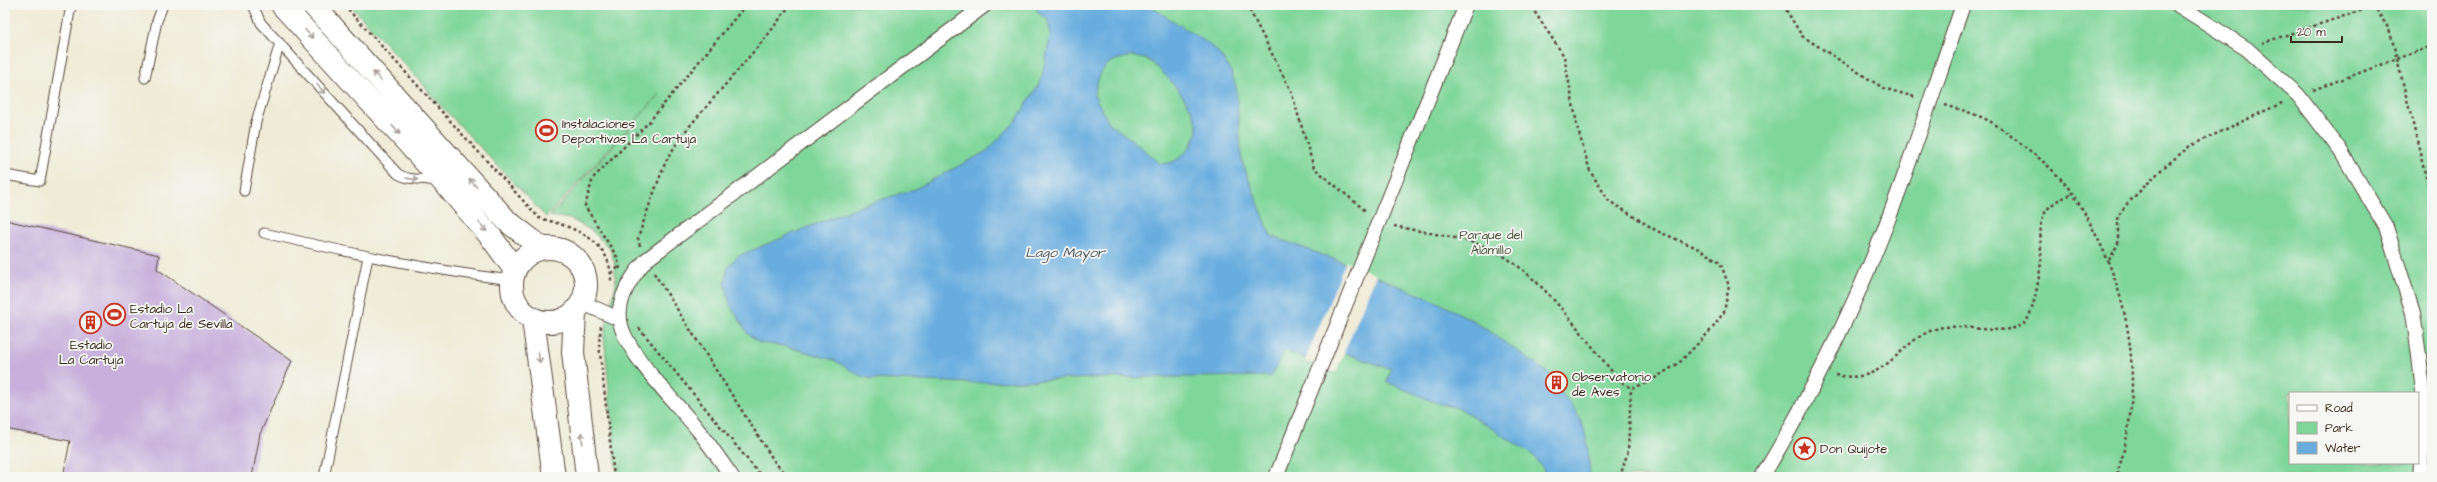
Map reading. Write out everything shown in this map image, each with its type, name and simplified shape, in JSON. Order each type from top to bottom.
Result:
[{"type":"street","points":[[282,5],[447,186],[491,237],[513,275]]},
{"type":"street","points":[[313,5],[507,221],[542,248]]},
{"type":"street","points":[[732,477],[699,431],[627,342],[619,319],[624,292],[632,275],[646,260],[985,5]]},
{"type":"street","points":[[1276,477],[1466,5]]},
{"type":"street","points":[[1762,477],[1819,371],[1860,287],[1896,194],[1963,5]]},
{"type":"street","points":[[2178,5],[2247,49],[2298,95],[2340,150],[2386,226],[2413,313],[2423,384],[2424,410],[2420,477]]},
{"type":"street","points":[[579,307],[566,318],[556,322],[533,319],[524,312],[517,303],[513,292],[513,275],[521,260],[530,252],[542,248],[554,248],[566,251],[576,258],[583,268],[587,279],[587,291],[579,307],[573,352],[587,477]]},
{"type":"street","points":[[579,307],[619,319]]},
{"type":"street","points":[[533,319],[554,477]]},
{"type":"lane","points":[[5,175],[40,181],[71,5]]},
{"type":"lane","points":[[145,78],[157,21],[163,5]]},
{"type":"lane","points":[[253,5],[261,23],[398,174],[414,180],[428,179],[447,186]]},
{"type":"lane","points":[[244,191],[256,122],[280,44]]},
{"type":"lane","points":[[264,233],[368,257],[463,275],[513,275]]},
{"type":"lane","points":[[324,477],[368,257]]},
{"type":"path","points":[[790,5],[767,36],[682,136],[666,161],[638,238],[646,260],[776,464],[790,477]]},
{"type":"path","points":[[1247,5],[1291,91],[1314,168],[1379,222],[1481,246],[1515,262],[1546,292],[1619,380],[1631,388]]},
{"type":"path","points":[[1530,5],[1564,56],[1578,130],[1590,171],[1609,201],[1657,231],[1695,247],[1720,262],[1729,286],[1724,312],[1712,329],[1679,363],[1647,383],[1631,388]]},
{"type":"path","points":[[1783,5],[1802,36],[1883,88],[1972,113],[1992,122],[2039,158],[2058,176],[2072,194],[2088,220],[2109,260],[2118,285],[2129,337],[2132,380],[2129,431],[2116,477]]},
{"type":"path","points":[[2247,49],[2375,5],[2389,29],[2432,201]]},
{"type":"path","points":[[2109,260],[2118,244],[2118,216],[2126,205],[2163,168],[2190,146],[2298,95],[2432,46]]},
{"type":"path","points":[[1819,371],[1846,377],[1878,372],[1922,335],[1940,328],[1956,326],[2006,330],[2019,328],[2027,320],[2033,300],[2041,262],[2040,228],[2044,216],[2052,204],[2072,194]]},
{"type":"path","points":[[1620,477],[1628,451],[1631,388]]},
{"type":"path","points":[[2117,473],[2129,477]]},
{"type":"green space","name":"Parque del Alamillo","points":[[350,5],[2432,5],[2432,477],[617,477],[604,335],[616,284],[614,262],[610,249],[592,231],[571,219],[550,216],[661,93],[546,217],[428,92],[429,91]]},
{"type":"water","name":"Lago Mayor","points":[[1036,5],[1148,5],[1206,42],[1219,53],[1230,69],[1236,87],[1242,162],[1271,236],[1344,263],[1435,301],[1474,321],[1554,377],[1549,381],[1563,394],[1573,407],[1582,425],[1587,444],[1590,477],[1545,477],[1543,468],[1532,454],[1461,409],[1437,403],[1387,382],[1391,369],[1342,352],[1335,370],[1284,350],[1272,376],[1094,378],[972,383],[871,379],[859,375],[834,360],[785,346],[759,343],[748,334],[730,305],[725,283],[728,267],[738,256],[855,208],[915,189],[987,151],[1016,121],[1041,81],[1051,33],[1047,19],[1037,11]],"holes":[[[1133,56],[1148,60],[1162,72],[1186,101],[1196,121],[1196,136],[1188,150],[1172,162],[1165,164],[1158,163],[1140,146],[1109,123],[1094,95],[1099,78],[1105,67],[1115,60]]]},
{"type":"pier","points":[[1346,261],[1376,275],[1336,372],[1334,372],[1305,361]]},
{"type":"building","name":"Estadio La Cartuja de Sevilla","points":[[5,220],[159,255],[157,269],[292,361],[260,434],[252,477],[63,477],[70,441],[5,429]]},
{"type":"place","name":"Instalaciones Deportivas La Cartuja","points":[[546,130]]},
{"type":"place","name":"Estadio La Cartuja de Sevilla","points":[[115,315]]},
{"type":"place","name":"Estadio La Cartuja","points":[[91,322]]},
{"type":"place","name":"Observatorio de Aves","points":[[1557,383]]},
{"type":"place","name":"Don Quijote","points":[[1804,448]]}]
